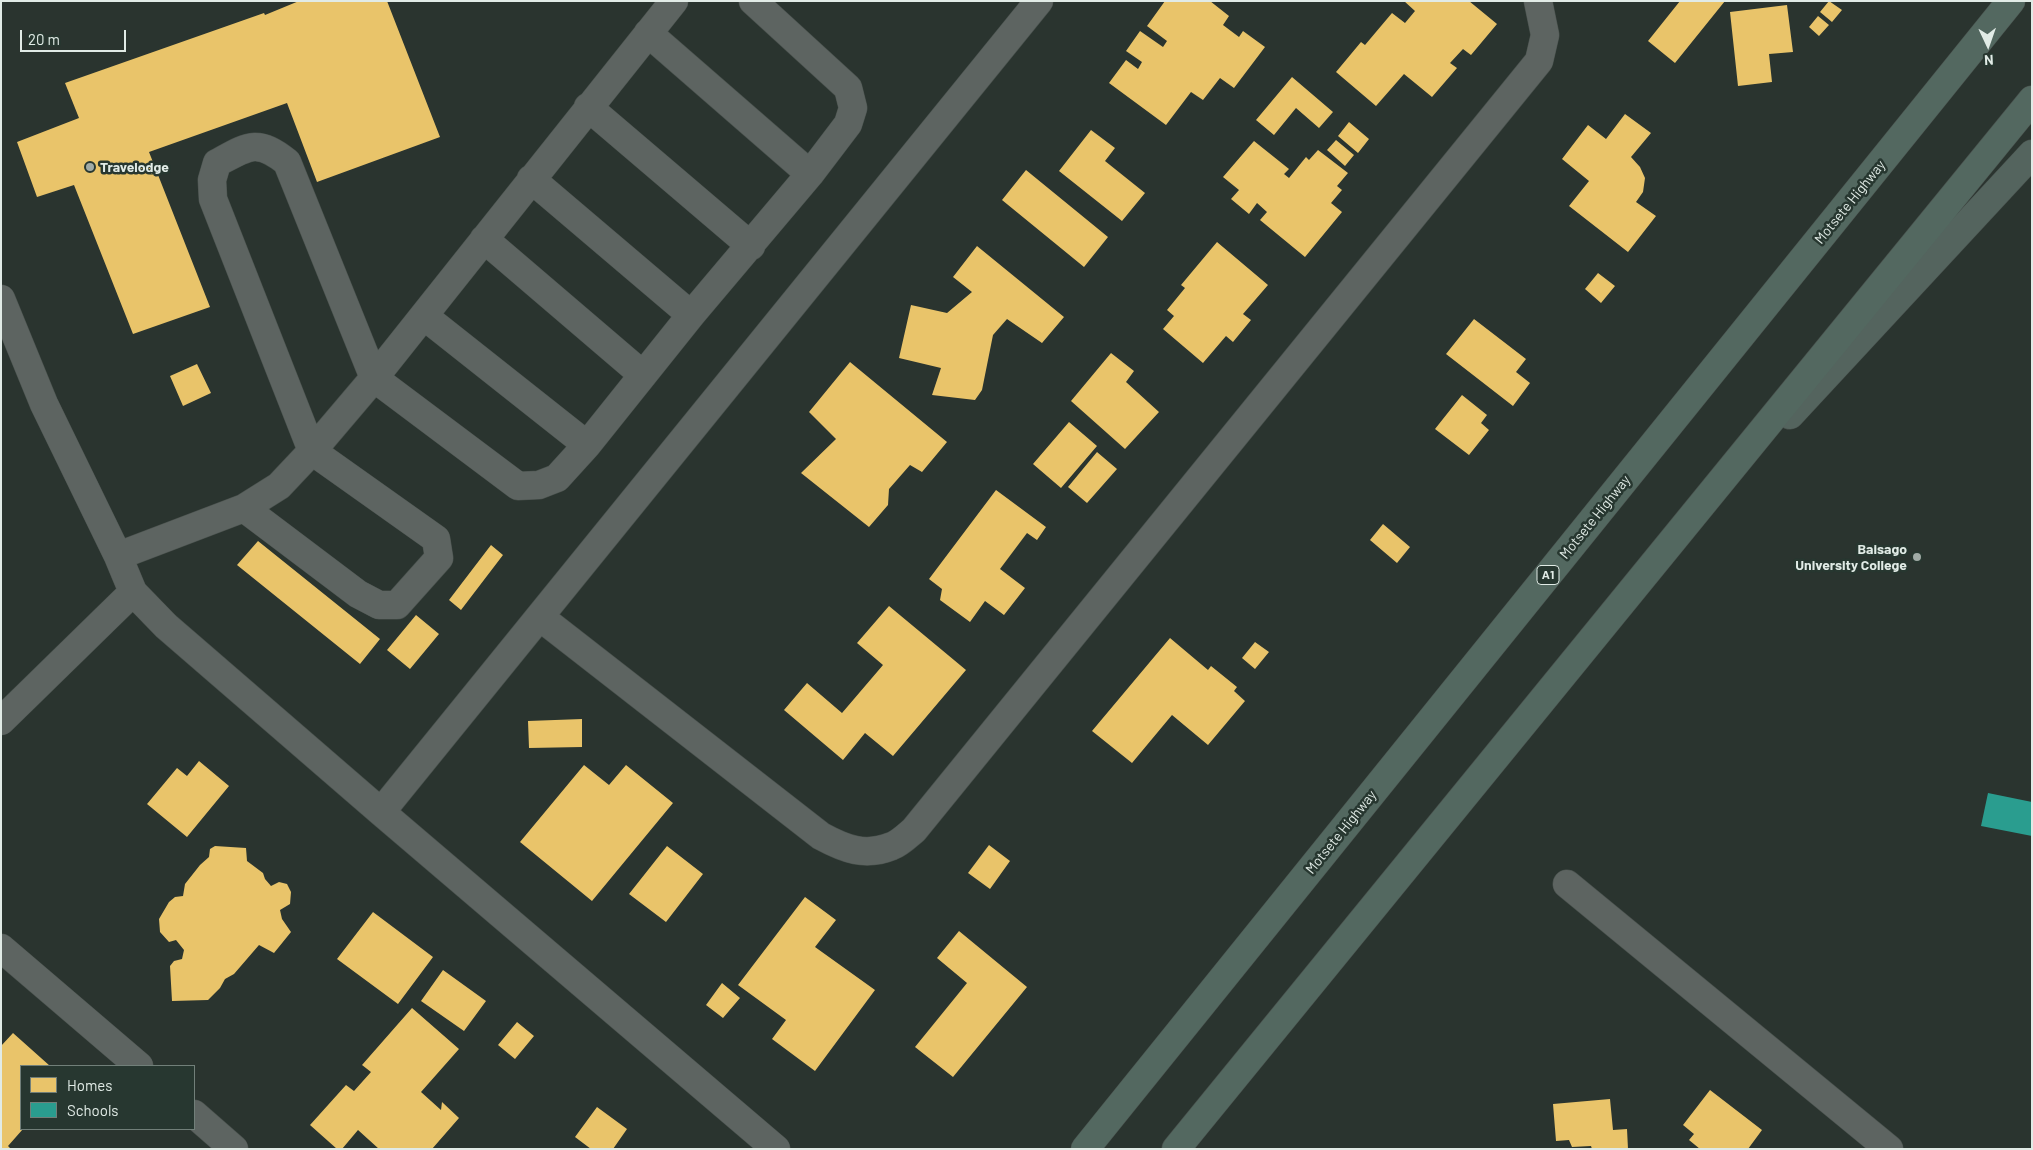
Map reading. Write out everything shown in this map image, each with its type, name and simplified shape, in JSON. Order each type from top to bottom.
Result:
[{"type":"highway","name":"Motsete Highway","points":[[1085,1149],[2011,1]]},
{"type":"highway","points":[[1176,1149],[2032,100]]},
{"type":"main road","points":[[1927,105],[1993,1]]},
{"type":"main road","points":[[1667,548],[2032,154]]},
{"type":"street","points":[[118,556],[244,508],[279,486],[312,451],[374,378],[674,1]]},
{"type":"street","points":[[244,508],[358,594],[378,605],[397,605],[439,558],[436,539],[312,451],[213,199],[212,180],[217,162],[248,146],[272,150],[287,162],[374,378],[518,486],[539,485],[557,478],[587,444],[691,314],[751,246],[810,174],[848,124],[853,108],[848,88],[753,1]]},
{"type":"street","points":[[381,812],[1039,1]]},
{"type":"street","points":[[540,617],[821,836],[845,849],[868,852],[893,846],[914,830],[1539,61],[1545,35],[1538,1]]},
{"type":"street","points":[[648,33],[810,174]]},
{"type":"street","points":[[588,107],[751,246]]},
{"type":"street","points":[[531,179],[691,314]]},
{"type":"street","points":[[484,239],[643,375]]},
{"type":"street","points":[[1,299],[44,404],[134,592],[166,626],[775,1148]]},
{"type":"street","points":[[424,316],[587,444]]},
{"type":"street","points":[[1,721],[134,592]]},
{"type":"street","points":[[1567,884],[1889,1149]]},
{"type":"street","points":[[1,948],[138,1065]]},
{"type":"street","points":[[195,1115],[234,1149]]},
{"type":"building: Homes","name":"Travelodge","points":[[299,1],[387,1],[440,137],[317,182],[287,103],[149,152],[210,307],[133,334],[74,185],[37,197],[17,142],[79,118],[65,83],[264,13],[265,15]]},
{"type":"building: Homes","points":[[1165,1],[1210,1],[1229,16],[1223,25],[1239,37],[1243,31],[1265,47],[1234,88],[1220,78],[1203,100],[1191,92],[1166,125],[1109,83],[1126,60],[1138,69],[1142,62],[1126,51],[1140,31],[1163,47],[1167,41],[1147,26]]},
{"type":"building: Homes","points":[[1404,1],[1469,1],[1497,24],[1471,55],[1463,49],[1450,63],[1457,68],[1432,97],[1404,74],[1376,106],[1336,72],[1361,42],[1365,45],[1392,13],[1405,23],[1415,11]]},
{"type":"building: Homes","points":[[1680,1],[1725,1],[1675,63],[1648,41]]},
{"type":"building: Homes","points":[[1829,1],[1842,10],[1832,22],[1820,12]]},
{"type":"building: Homes","points":[[1787,5],[1793,52],[1769,54],[1772,82],[1738,86],[1730,12]]},
{"type":"building: Homes","points":[[1818,16],[1829,25],[1819,36],[1809,27]]},
{"type":"building: Homes","points":[[1292,77],[1333,112],[1319,128],[1296,108],[1274,135],[1256,120]]},
{"type":"building: Homes","points":[[1625,114],[1651,133],[1631,157],[1640,167],[1645,178],[1643,192],[1636,202],[1656,216],[1628,252],[1569,206],[1589,181],[1562,159],[1588,125],[1606,139]]},
{"type":"building: Homes","points":[[1349,122],[1369,139],[1358,153],[1338,136]]},
{"type":"building: Homes","points":[[1091,130],[1115,148],[1105,161],[1145,193],[1122,221],[1059,171]]},
{"type":"building: Homes","points":[[1336,140],[1354,155],[1345,166],[1327,150]]},
{"type":"building: Homes","points":[[1254,141],[1289,169],[1284,174],[1289,178],[1306,157],[1309,160],[1318,150],[1348,173],[1337,186],[1342,190],[1331,203],[1342,212],[1305,257],[1260,220],[1267,212],[1257,203],[1249,214],[1231,199],[1239,190],[1223,177]]},
{"type":"building: Homes","points":[[1026,170],[1108,237],[1084,267],[1002,200]]},
{"type":"building: Homes","points":[[1217,242],[1268,285],[1243,314],[1251,320],[1233,342],[1226,336],[1203,363],[1163,329],[1174,316],[1167,310],[1185,288],[1181,285]]},
{"type":"building: Homes","points":[[977,246],[1064,317],[1042,343],[1007,319],[993,335],[982,390],[975,400],[932,395],[941,368],[899,358],[911,305],[947,313],[972,292],[953,277]]},
{"type":"building: Homes","points":[[1598,273],[1615,286],[1601,303],[1585,289]]},
{"type":"building: Homes","points":[[1474,319],[1526,359],[1516,372],[1530,383],[1513,406],[1446,354]]},
{"type":"building: Homes","points":[[1111,353],[1134,371],[1126,382],[1159,412],[1125,449],[1071,401]]},
{"type":"building: Homes","points":[[850,362],[947,442],[922,472],[910,465],[889,489],[888,505],[869,527],[801,473],[836,439],[809,412]]},
{"type":"building: Homes","points":[[197,364],[211,393],[183,406],[170,376]]},
{"type":"building: Homes","points":[[1462,395],[1487,415],[1481,423],[1489,430],[1469,455],[1435,429]]},
{"type":"building: Homes","points":[[1069,422],[1097,446],[1061,488],[1033,464]]},
{"type":"building: Homes","points":[[1097,452],[1117,469],[1087,503],[1068,487]]},
{"type":"building: Homes","points":[[996,490],[1046,527],[1037,540],[1027,533],[1000,569],[1025,588],[1004,615],[985,601],[970,622],[940,600],[942,589],[929,579]]},
{"type":"building: Homes","points":[[1383,524],[1410,547],[1397,563],[1370,540]]},
{"type":"building: Homes","points":[[258,541],[380,639],[360,664],[237,565]]},
{"type":"building: Homes","points":[[491,545],[503,555],[461,610],[449,600]]},
{"type":"building: Homes","points":[[889,606],[966,670],[893,756],[865,733],[843,760],[784,710],[807,683],[842,713],[883,665],[857,643]]},
{"type":"building: Homes","points":[[416,615],[439,634],[410,669],[387,650]]},
{"type":"building: Homes","points":[[1170,638],[1208,670],[1211,666],[1237,687],[1234,691],[1245,701],[1208,745],[1172,715],[1132,763],[1092,731]]},
{"type":"building: Homes","points":[[1255,642],[1269,652],[1255,669],[1242,658]]},
{"type":"building: Homes","points":[[582,719],[582,747],[529,748],[528,721]]},
{"type":"building: Homes","points":[[199,761],[229,786],[187,837],[147,804],[177,768],[187,776]]},
{"type":"building: Homes","points":[[584,765],[609,785],[626,765],[673,803],[592,901],[520,842]]},
{"type":"building: Homes","points":[[989,845],[1010,861],[990,889],[968,873]]},
{"type":"building: Homes","points":[[215,846],[246,848],[247,861],[263,873],[271,886],[279,882],[287,884],[291,892],[290,904],[280,910],[282,919],[291,932],[274,953],[259,945],[234,974],[225,979],[220,988],[208,1000],[172,1001],[170,966],[174,961],[182,959],[184,950],[176,940],[169,942],[160,932],[159,919],[169,902],[175,897],[183,896],[185,884],[209,857],[210,849]]},
{"type":"building: Homes","points":[[667,846],[703,874],[666,922],[629,894]]},
{"type":"building: Homes","points":[[805,897],[836,920],[815,947],[875,990],[815,1071],[772,1039],[786,1020],[738,985]]},
{"type":"building: Homes","points":[[373,912],[433,957],[398,1004],[337,959]]},
{"type":"building: Homes","points":[[959,931],[1027,987],[953,1077],[915,1047],[967,983],[937,958]]},
{"type":"building: Homes","points":[[443,970],[486,1001],[464,1031],[421,1001]]},
{"type":"building: Homes","points":[[722,983],[740,998],[723,1018],[706,1005]]},
{"type":"building: Homes","points":[[412,1008],[459,1049],[421,1092],[441,1110],[442,1102],[459,1118],[432,1149],[379,1149],[358,1130],[342,1149],[337,1149],[310,1125],[346,1085],[354,1091],[371,1072],[362,1065]]},
{"type":"building: Homes","points":[[517,1022],[534,1036],[515,1059],[498,1045]]},
{"type":"building: Homes","points":[[13,1033],[49,1065],[20,1065],[20,1130],[22,1130],[8,1146],[11,1149],[1,1149],[1,1046]]},
{"type":"building: Homes","points":[[1710,1090],[1762,1130],[1748,1149],[1700,1149],[1689,1140],[1694,1134],[1683,1125]]},
{"type":"building: Homes","points":[[1610,1099],[1613,1130],[1627,1129],[1628,1149],[1592,1149],[1591,1146],[1572,1147],[1569,1140],[1556,1141],[1553,1104]]},
{"type":"building: Homes","points":[[597,1107],[627,1129],[613,1149],[591,1149],[575,1137]]},
{"type":"building: Schools","points":[[1988,793],[2032,802],[2032,836],[1981,826]]},
{"type":"place","name":"Travelodge","points":[[90,167]]},
{"type":"place","name":"Baisago University College","points":[[1917,557]]}]
